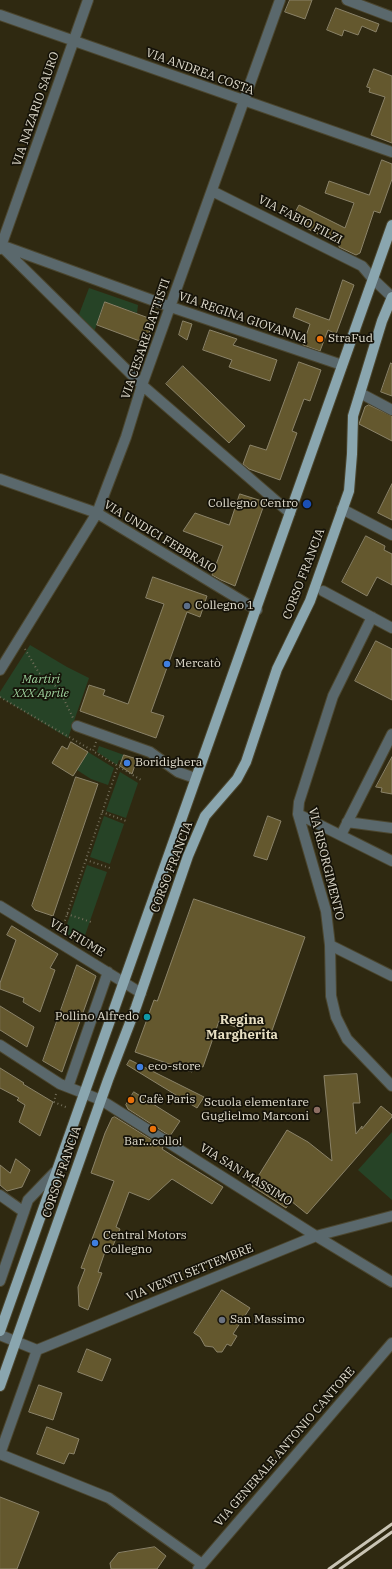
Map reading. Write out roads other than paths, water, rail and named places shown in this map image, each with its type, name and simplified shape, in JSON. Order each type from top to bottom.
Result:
[{"type":"main road","name":"CORSO FRANCIA","points":[[0,1331],[195,778],[257,610],[392,225]]},
{"type":"main road","name":"CORSO FRANCIA","points":[[0,1386],[101,1100],[141,993],[188,856],[205,816],[238,779],[246,762],[277,669],[310,600],[349,491],[353,416],[382,321],[392,297]]},
{"type":"street","name":"VIA NAZARIO SAURO","points":[[0,247],[88,0]]},
{"type":"street","name":"VIA CESARE BATTISTI","points":[[0,670],[97,513],[126,437],[142,385],[280,0]]},
{"type":"street","points":[[347,0],[392,17]]},
{"type":"street","name":"VIA ANDREA COSTA","points":[[0,15],[392,152]]},
{"type":"street","name":"VIA FABIO FILZI","points":[[212,190],[362,266],[392,297]]},
{"type":"street","points":[[0,247],[142,385],[290,514]]},
{"type":"street","name":"VIA REGINA GIOVANNA","points":[[0,247],[342,365]]},
{"type":"street","points":[[360,394],[392,410]]},
{"type":"street","name":"VIA UNDICI FEBBRAIO","points":[[0,479],[97,513],[257,610]]},
{"type":"street","points":[[342,509],[392,534]]},
{"type":"street","name":"CORSO FRANCIA","points":[[323,591],[392,628]]},
{"type":"street","name":"VIA RISORGIMENTO","points":[[372,617],[333,696],[298,802],[298,814],[326,911],[330,945],[332,996],[336,1017],[346,1039],[392,1086]]},
{"type":"street","points":[[78,726],[150,752],[178,772],[195,778]]},
{"type":"street","points":[[341,834],[392,734]]},
{"type":"street","points":[[298,814],[392,860]]},
{"type":"street","points":[[347,822],[392,828]]},
{"type":"street","name":"VIA FIUME","points":[[0,906],[141,993]]},
{"type":"street","points":[[330,945],[392,976]]},
{"type":"street","points":[[68,1088],[108,972]]},
{"type":"street","name":"VIA SAN MASSIMO","points":[[0,1045],[60,1084],[101,1100],[316,1236],[392,1282]]},
{"type":"street","name":"CORSO FRANCIA","points":[[2,1271],[28,1200],[55,1172]]},
{"type":"street","name":"CORSO FRANCIA","points":[[0,1195],[24,1212]]},
{"type":"street","name":"VIA VENTI SETTEMBRE","points":[[37,1350],[316,1236],[392,1216]]},
{"type":"street","points":[[0,1335],[37,1350],[0,1454],[109,1498],[200,1567]]},
{"type":"street","name":"VIA GENERALE ANTONIO CANTORE","points":[[200,1567],[392,1343]]},
{"type":"railway","points":[[329,1569],[392,1524]]},
{"type":"railway","points":[[340,1569],[392,1532]]},
{"type":"place","name":"StraFud","points":[[320,339]]},
{"type":"place","name":"Collegno Centro","points":[[307,504]]},
{"type":"place","name":"Collegno 1","points":[[187,606]]},
{"type":"place","name":"Mercatò","points":[[167,664]]},
{"type":"place","name":"Boridighera","points":[[127,763]]},
{"type":"place","name":"Pollino Alfredo","points":[[147,1017]]},
{"type":"place","name":"eco-store","points":[[140,1067]]},
{"type":"place","name":"Cafè Paris","points":[[131,1100]]},
{"type":"place","name":"Scuola elementare Guglielmo Marconi","points":[[317,1110]]},
{"type":"place","name":"Bar...collo!","points":[[153,1129]]},
{"type":"place","name":"Central Motors Collegno","points":[[95,1243]]},
{"type":"place","name":"San Massimo","points":[[222,1320]]},
{"type":"district","name":"Regina Margherita","points":[[242,1028]]},
{"type":"park label","name":"Martiri XXX Aprile","points":[[41,687]]}]
